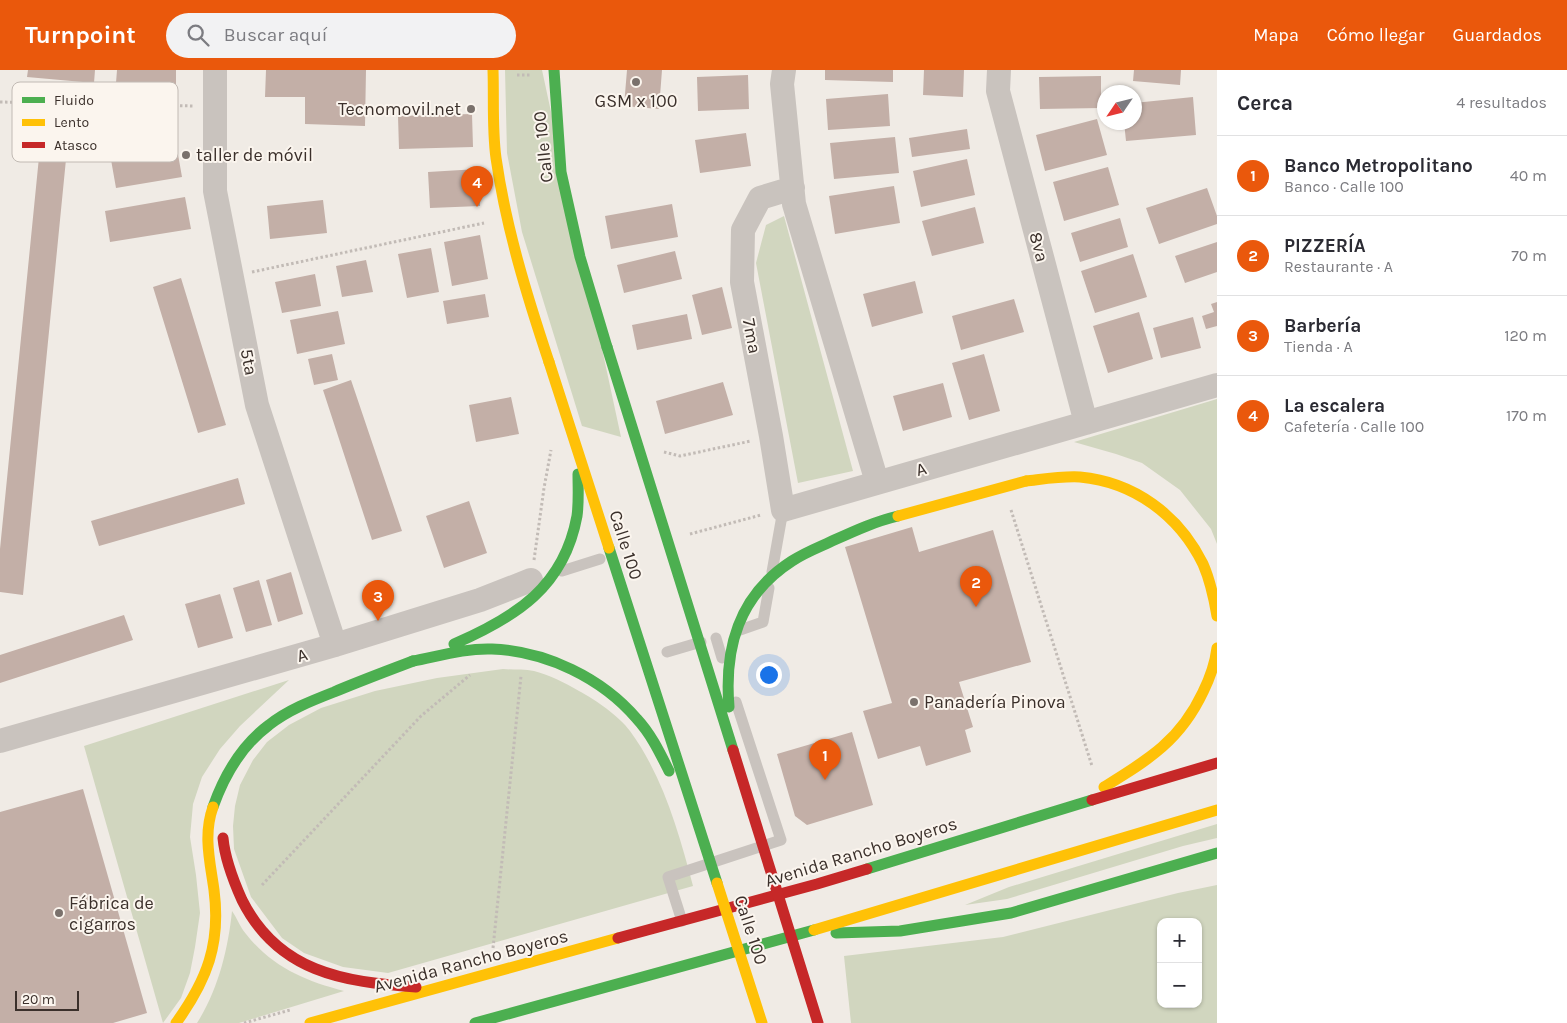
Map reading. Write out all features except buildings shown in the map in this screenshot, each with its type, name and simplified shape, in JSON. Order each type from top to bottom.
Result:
[{"type":"highway","name":"Calle 100","points":[[493,70],[496,156],[507,220],[526,294],[762,1023]]},
{"type":"highway","name":"Calle 100","points":[[554,70],[561,172],[580,257],[818,1023]]},
{"type":"highway","points":[[176,1023],[194,997],[212,961],[217,929],[207,832],[215,800],[233,765],[259,732],[274,721],[316,699],[479,635],[500,623],[543,591],[561,564],[571,541],[577,515],[578,453]]},
{"type":"highway","points":[[757,830],[731,720],[727,689],[731,643],[736,627],[752,599],[774,574],[804,553],[871,523],[1026,481],[1056,477],[1086,478],[1120,486],[1155,503],[1171,517],[1183,530],[1200,558],[1215,600],[1217,616]]},
{"type":"highway","points":[[1077,804],[1158,752],[1179,733],[1202,697],[1213,670],[1217,648]]},
{"type":"highway","points":[[413,661],[468,650],[517,651],[547,660],[606,690],[637,718],[663,759],[706,849]]},
{"type":"highway","name":"Avenida Rancho Boyeros","points":[[310,1023],[817,884],[1217,763]]},
{"type":"highway","points":[[223,815],[227,775]]},
{"type":"highway","points":[[475,1023],[539,1005],[728,958],[799,934],[1217,810]]},
{"type":"highway","points":[[222,829],[229,871],[243,905],[265,936],[281,951],[314,969],[356,981],[415,987],[439,986],[476,978]]},
{"type":"highway","points":[[799,934],[900,931],[1010,912],[1217,853]]},
{"type":"highway","points":[[492,1023],[539,1005]]},
{"type":"street","name":"5ta","points":[[214,70],[215,191],[257,405],[335,645]]},
{"type":"street","points":[[784,70],[782,84],[794,204],[876,482]]},
{"type":"street","name":"8va","points":[[998,70],[998,91],[1086,422]]},
{"type":"street","name":"7ma","points":[[783,510],[742,282],[743,230],[760,198],[793,188]]},
{"type":"street","name":"A","points":[[783,510],[1217,385]]},
{"type":"street","name":"A","points":[[0,741],[335,645],[480,600],[531,580]]},
{"type":"lane","points":[[666,652],[763,622],[783,510]]},
{"type":"lane","name":"A","points":[[531,580],[600,559]]},
{"type":"lane","points":[[682,921],[668,877],[781,840],[716,638]]},
{"type":"path","points":[[178,106],[215,107]]},
{"type":"path","points":[[232,276],[492,221]]},
{"type":"path","points":[[531,580],[544,488],[553,443]]},
{"type":"path","points":[[493,955],[522,667]]},
{"type":"path","points":[[243,905],[421,716],[474,672]]},
{"type":"green space","points":[[505,70],[542,70],[621,437],[582,426],[522,232],[507,153]]},
{"type":"green space","points":[[784,216],[853,471],[798,483],[756,263],[766,225]]},
{"type":"green space","points":[[1217,399],[1217,544],[1211,529],[1180,490],[1142,463],[1074,442]]},
{"type":"green space","points":[[503,669],[534,671],[557,680],[600,704],[625,725],[642,748],[661,786],[676,826],[693,886],[388,973],[343,967],[304,953],[282,938],[251,897],[234,849],[233,826],[240,785],[253,760],[267,742],[289,725],[321,708],[375,691],[437,678]]},
{"type":"green space","points":[[289,680],[240,726],[220,749],[202,777],[193,804],[190,837],[200,913],[195,947],[190,973],[181,998],[163,1023],[84,746]]},
{"type":"green space","points":[[1217,824],[1217,838],[1183,846],[1007,899],[965,905],[1009,887]]},
{"type":"green space","points":[[1217,885],[1217,1023],[851,1023],[844,956],[1003,937]]},
{"type":"green space","points":[[232,911],[256,946],[278,964],[316,983],[344,991],[239,1023],[197,1023],[211,997],[221,969]]},
{"type":"traffic: fast","points":[[554,70],[561,172],[580,257],[607,347]]},
{"type":"traffic: fast","points":[[607,347],[733,750]]},
{"type":"traffic: fast","points":[[454,644],[498,623],[517,610],[549,581],[571,541],[578,511],[578,474]]},
{"type":"traffic: fast","points":[[729,707],[729,664],[733,643],[747,606],[759,590],[774,575],[801,556],[863,528],[898,516]]},
{"type":"traffic: fast","points":[[609,548],[717,883]]},
{"type":"traffic: fast","points":[[413,661],[462,651],[492,649],[533,655],[572,669],[590,679],[623,704],[647,731],[669,771]]},
{"type":"traffic: fast","points":[[213,807],[228,773],[242,752],[259,733],[276,720],[308,702],[413,661]]},
{"type":"traffic: fast","points":[[867,869],[1092,800]]},
{"type":"traffic: fast","points":[[836,933],[900,931],[1011,913],[1217,853]]},
{"type":"traffic: fast","points":[[475,1023],[814,930]]},
{"type":"traffic: slow","points":[[493,70],[494,136],[500,184],[518,262],[549,362]]},
{"type":"traffic: slow","points":[[549,362],[609,548]]},
{"type":"traffic: slow","points":[[1026,481],[1073,477],[1100,480],[1119,486],[1153,504],[1168,516],[1193,546],[1208,576],[1217,616]]},
{"type":"traffic: slow","points":[[898,516],[1026,481]]},
{"type":"traffic: slow","points":[[1104,787],[1149,758],[1184,724],[1208,681],[1214,665],[1217,648]]},
{"type":"traffic: slow","points":[[176,1023],[196,992],[209,961],[213,944],[216,909],[208,838],[208,828],[213,807]]},
{"type":"traffic: slow","points":[[814,930],[1217,810]]},
{"type":"traffic: slow","points":[[717,883],[762,1023]]},
{"type":"traffic: slow","points":[[310,1023],[618,938]]},
{"type":"traffic: jam","points":[[733,750],[818,1023]]},
{"type":"traffic: jam","points":[[1092,800],[1217,763]]},
{"type":"traffic: jam","points":[[223,838],[230,870],[242,900],[257,924],[274,943],[294,958],[315,969],[363,981],[416,987]]},
{"type":"traffic: jam","points":[[618,938],[867,869]]},
{"type":"place","name":"GSM x 100","points":[[636,82]]},
{"type":"place","name":"Tecnomovil.net","points":[[471,109]]},
{"type":"place","name":"taller de móvil","points":[[186,155]]},
{"type":"place","name":"La escalera","points":[[477,207]]},
{"type":"place","name":"PIZZERÍA","points":[[976,607]]},
{"type":"place","name":"Barbería","points":[[378,621]]},
{"type":"place","name":"Panadería Pinova","points":[[914,702]]},
{"type":"place","name":"Banco Metropolitano","points":[[825,780]]},
{"type":"place","name":"Fábrica de cigarros","points":[[59,913]]}]
